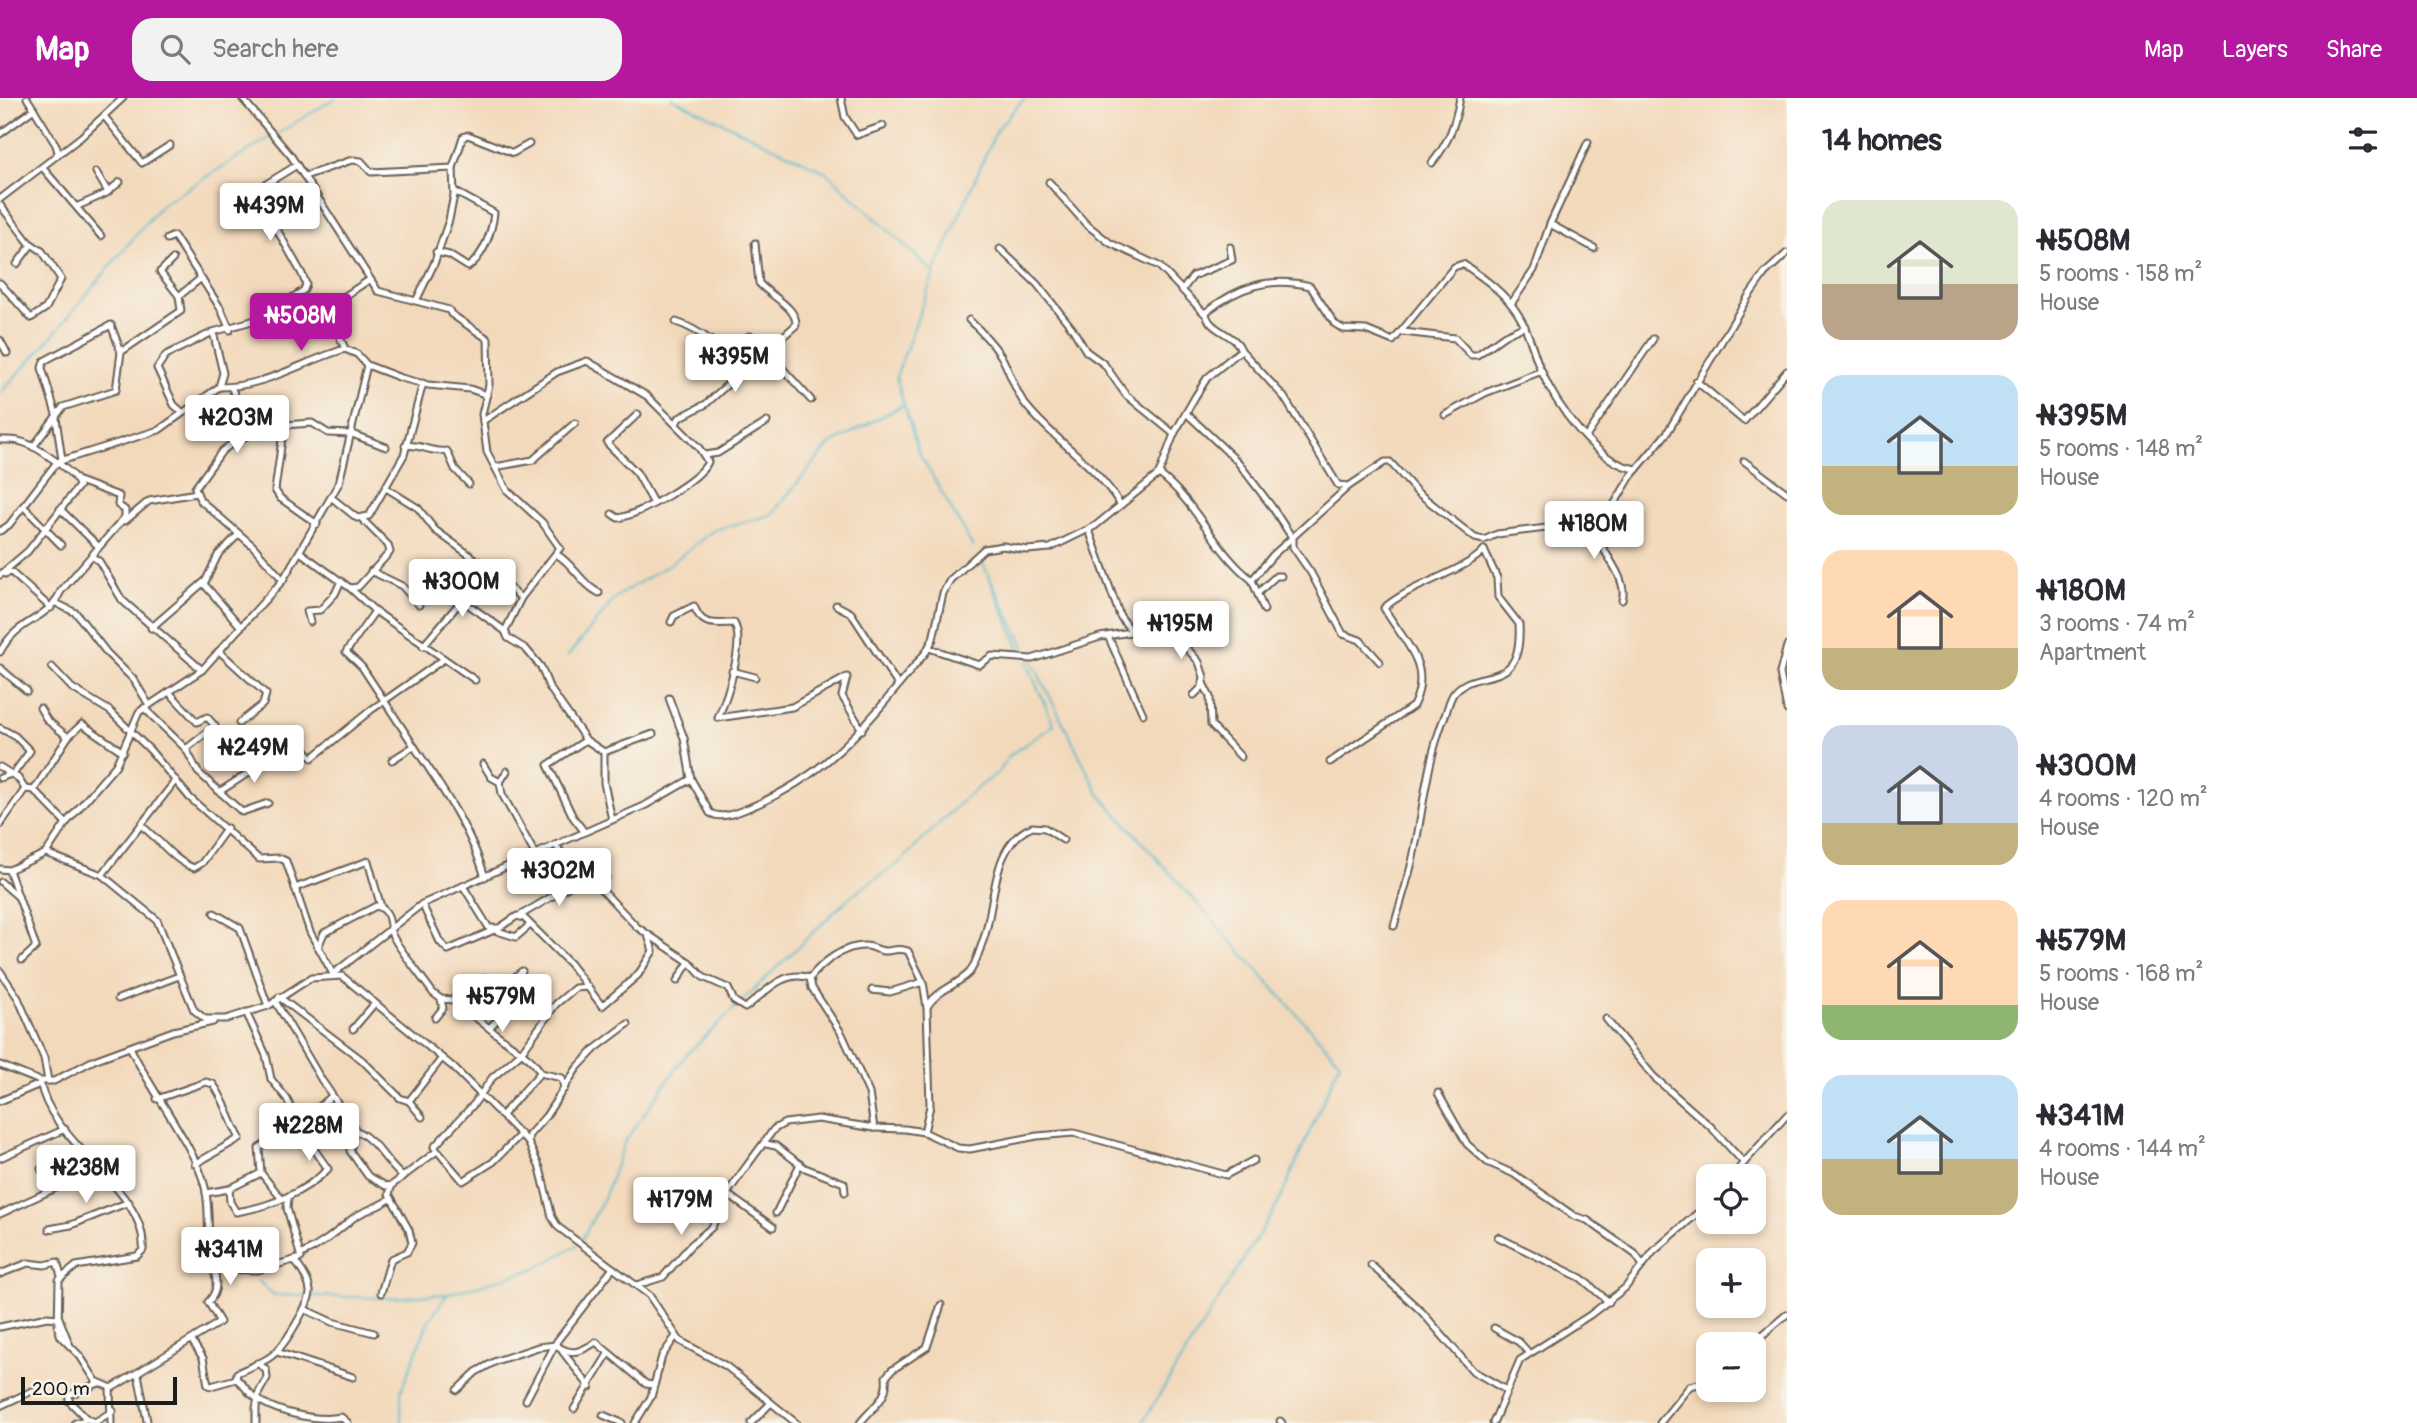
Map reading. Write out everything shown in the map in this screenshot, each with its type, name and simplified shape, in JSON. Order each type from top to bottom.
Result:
[{"type":"street","points":[[27,98],[55,145],[58,152],[55,157]]},
{"type":"street","points":[[242,98],[297,164],[369,280],[386,295],[449,310],[488,339],[487,395],[483,421],[487,452],[507,490],[548,530],[561,548],[521,598],[505,631]]},
{"type":"street","points":[[841,98],[845,117],[857,135],[883,126]]},
{"type":"street","points":[[1432,163],[1446,147],[1455,127],[1460,98]]},
{"type":"street","points":[[0,200],[55,157],[121,99]]},
{"type":"street","points":[[0,134],[34,109]]},
{"type":"street","points":[[104,116],[142,163],[170,145]]},
{"type":"street","points":[[416,301],[449,220],[454,191],[453,168],[466,135],[513,153],[529,144]]},
{"type":"street","points":[[1511,304],[1534,270],[1550,224],[1588,142]]},
{"type":"street","points":[[305,176],[352,160],[361,161],[371,172],[453,168]]},
{"type":"street","points":[[181,411],[174,405],[157,368],[166,355],[214,332],[230,330],[260,319],[304,290],[306,284],[302,274],[258,196],[258,189],[297,164]]},
{"type":"street","points":[[42,167],[101,236]]},
{"type":"street","points":[[96,172],[108,192]]},
{"type":"street","points":[[78,206],[108,192],[120,182]]},
{"type":"street","points":[[1049,182],[1086,225],[1110,243],[1159,266],[1184,289],[1211,323],[1240,345],[1241,350],[1283,397],[1338,485],[1349,486]]},
{"type":"street","points":[[436,252],[449,255],[468,267],[475,262],[486,244],[494,213],[454,191]]},
{"type":"street","points":[[0,205],[30,243],[42,251],[61,279],[46,308],[30,318],[0,283]]},
{"type":"street","points":[[1550,224],[1594,247]]},
{"type":"street","points":[[167,239],[174,236],[221,309],[230,330]]},
{"type":"street","points":[[17,264],[31,250],[30,243]]},
{"type":"street","points":[[755,243],[759,283],[789,309],[797,323],[771,347],[764,348]]},
{"type":"street","points":[[1184,289],[1193,276],[1232,260],[1230,247]]},
{"type":"street","points":[[1000,249],[1037,285],[1072,328],[1086,351],[1104,365],[1126,395],[1174,434]]},
{"type":"street","points":[[1252,580],[1273,555],[1349,486],[1385,462],[1390,462],[1417,492],[1475,538],[1484,540],[1497,534],[1588,521],[1612,508],[1637,469],[1667,433],[1765,273],[1787,253]]},
{"type":"street","points":[[121,352],[181,312],[179,296],[160,272],[173,259]]},
{"type":"street","points":[[1205,314],[1236,291],[1263,282],[1310,286],[1335,324],[1343,329],[1366,330],[1393,341],[1454,267],[1463,264],[1486,279],[1511,304],[1532,337],[1542,371],[1570,420],[1622,468],[1637,469]]},
{"type":"street","points":[[179,296],[200,279]]},
{"type":"street","points":[[369,280],[336,302],[336,328],[345,349],[357,354],[367,365],[423,383],[470,389],[487,395]]},
{"type":"street","points":[[969,320],[988,337],[1002,357],[1023,402],[1056,437],[1099,474],[1120,504]]},
{"type":"street","points":[[676,322],[695,330],[727,354],[738,367],[738,375],[706,404],[679,418],[676,424]]},
{"type":"street","points":[[33,447],[56,415],[76,401],[116,390],[121,352],[110,325],[44,361],[42,368],[56,415],[60,461]]},
{"type":"street","points":[[1403,331],[1455,338],[1471,355],[1525,326]]},
{"type":"street","points":[[214,332],[223,373],[219,387]]},
{"type":"street","points":[[727,354],[749,336],[764,348],[811,400]]},
{"type":"street","points":[[1586,437],[1653,339]]},
{"type":"street","points":[[0,341],[7,353]]},
{"type":"street","points":[[0,531],[60,461],[76,459],[140,439],[159,430],[181,411],[219,387],[266,381],[345,349]]},
{"type":"street","points":[[669,698],[684,738],[691,779],[710,813],[721,816],[736,813],[794,787],[862,730],[929,648],[946,585],[979,553],[1003,546],[1027,550],[1051,548],[1089,530],[1159,474],[1174,434],[1207,378],[1241,350]]},
{"type":"street","points":[[483,421],[557,373],[587,362],[631,384],[676,424],[705,455],[708,462],[704,469],[682,488],[627,517],[618,518],[612,514]]},
{"type":"street","points":[[18,897],[0,883],[5,870],[47,853],[66,823],[101,785],[123,752],[131,730],[146,706],[202,670],[283,580],[332,498],[352,434],[367,365]]},
{"type":"street","points":[[1445,415],[1485,393],[1542,371]]},
{"type":"street","points":[[1696,382],[1744,421],[1787,371]]},
{"type":"street","points":[[362,519],[369,516],[404,455],[423,383]]},
{"type":"street","points":[[231,387],[251,430],[256,431]]},
{"type":"street","points":[[1186,413],[1237,461],[1293,539],[1293,547],[1311,573],[1343,634],[1360,640],[1380,662]]},
{"type":"street","points":[[639,414],[607,443],[637,473],[653,502]]},
{"type":"street","points":[[283,580],[239,534],[200,500],[196,484],[211,469],[222,451],[256,431],[284,425],[306,422],[328,433],[352,434],[386,447]]},
{"type":"street","points":[[705,455],[718,453],[767,422]]},
{"type":"street","points":[[495,467],[533,460],[575,423]]},
{"type":"street","points":[[284,425],[275,490],[281,498],[317,524]]},
{"type":"street","points":[[0,440],[19,441],[33,447],[60,461],[79,481],[119,496],[118,505],[126,514],[120,526]]},
{"type":"street","points":[[405,446],[412,444],[434,452],[447,451],[455,469],[469,484]]},
{"type":"street","points":[[1744,461],[1787,493]]},
{"type":"street","points":[[1159,474],[1185,498],[1234,566],[1252,580],[1264,610]]},
{"type":"street","points":[[0,575],[16,563],[45,529],[79,486],[79,481]]},
{"type":"street","points":[[386,488],[418,508],[435,530],[486,567],[521,598]]},
{"type":"street","points":[[0,652],[19,627],[56,603],[61,592],[98,546],[149,501],[197,493]]},
{"type":"street","points":[[332,498],[362,519],[390,548],[389,556],[371,571],[358,587],[350,588]]},
{"type":"street","points":[[23,506],[61,545]]},
{"type":"street","points":[[60,509],[98,546]]},
{"type":"street","points":[[1588,521],[1623,581],[1625,591],[1622,600]]},
{"type":"street","points":[[1089,530],[1122,622],[1132,632]]},
{"type":"street","points":[[151,628],[204,582],[218,555],[239,534]]},
{"type":"street","points":[[1394,926],[1415,849],[1434,741],[1454,693],[1469,683],[1492,678],[1512,665],[1516,655],[1519,624],[1498,597],[1497,578],[1484,550],[1484,540]]},
{"type":"street","points":[[1329,762],[1413,706],[1418,696],[1422,677],[1419,666],[1384,608],[1397,595],[1472,560],[1484,550]]},
{"type":"street","points":[[300,552],[350,588],[374,611],[475,680]]},
{"type":"street","points":[[556,554],[572,567],[586,585],[599,593]]},
{"type":"street","points":[[91,556],[99,561],[122,600],[202,670]]},
{"type":"street","points":[[371,571],[402,586],[419,605]]},
{"type":"street","points":[[0,575],[11,572],[51,608]]},
{"type":"street","points":[[1259,592],[1276,576],[1281,576]]},
{"type":"street","points":[[310,622],[307,611],[320,610],[335,594],[341,581]]},
{"type":"street","points":[[204,582],[240,627]]},
{"type":"street","points":[[423,646],[462,600],[526,649],[541,667],[550,687],[586,740],[604,752]]},
{"type":"street","points":[[56,603],[76,614],[107,653],[134,680],[146,706],[186,749],[198,772],[219,792],[242,812],[268,803]]},
{"type":"street","points":[[836,605],[851,612],[898,685]]},
{"type":"street","points":[[670,622],[674,617],[694,607],[699,619],[706,624],[734,623],[738,629],[739,652],[718,718],[792,708],[847,677],[842,696],[862,730]]},
{"type":"street","points":[[374,611],[346,652],[362,667],[451,802],[473,844],[485,877]]},
{"type":"street","points":[[929,648],[976,665],[992,656],[1030,660],[1108,636],[1164,625],[1171,628],[1199,662],[1203,683],[1210,696],[1209,722],[1241,757]]},
{"type":"street","points":[[0,632],[7,640]]},
{"type":"street","points":[[1108,636],[1143,714]]},
{"type":"street","points":[[1787,646],[1780,673],[1787,710]]},
{"type":"street","points":[[219,651],[266,694],[264,704],[239,723]]},
{"type":"street","points":[[219,792],[298,741],[312,758],[444,659]]},
{"type":"street","points":[[52,667],[72,688],[103,706],[131,730],[190,798],[259,859],[284,859],[318,947],[333,974]]},
{"type":"street","points":[[0,668],[27,691]]},
{"type":"street","points":[[732,671],[755,677]]},
{"type":"street","points":[[1194,695],[1203,683]]},
{"type":"street","points":[[169,692],[197,722],[207,717],[215,726],[186,749]]},
{"type":"street","points":[[40,708],[47,720],[68,737]]},
{"type":"street","points":[[34,790],[68,737],[82,723],[123,752]]},
{"type":"street","points":[[0,728],[15,736],[30,751],[30,756],[10,774],[0,778]]},
{"type":"street","points":[[604,752],[653,734]]},
{"type":"street","points":[[583,830],[573,817],[548,765],[586,740]]},
{"type":"street","points":[[391,760],[414,746]]},
{"type":"street","points":[[604,752],[604,783],[612,820]]},
{"type":"street","points":[[483,765],[491,777],[500,782]]},
{"type":"street","points":[[0,767],[18,778],[25,789]]},
{"type":"street","points":[[507,771],[500,782],[502,794],[535,854]]},
{"type":"street","points":[[333,974],[422,904],[583,830],[612,820],[691,779]]},
{"type":"street","points":[[102,875],[143,827],[176,780]]},
{"type":"street","points":[[25,789],[34,790]]},
{"type":"street","points":[[0,825],[25,789]]},
{"type":"street","points":[[34,790],[41,802],[66,823]]},
{"type":"street","points":[[0,811],[10,807]]},
{"type":"street","points":[[143,827],[162,841],[171,853],[194,868],[202,863],[227,828]]},
{"type":"street","points":[[928,1007],[939,993],[972,968],[987,926],[1001,859],[1014,841],[1032,827],[1045,828],[1063,840]]},
{"type":"street","points":[[555,845],[583,878],[597,886],[648,935],[689,962],[703,977],[728,988],[734,1001],[745,1008],[786,976],[798,974],[810,978]]},
{"type":"street","points":[[47,853],[102,875],[160,925],[194,1010],[205,1019],[215,1021]]},
{"type":"street","points":[[295,888],[368,861],[381,907],[392,926],[392,934],[433,993],[441,999],[453,1000],[521,1053],[530,1056],[540,1073],[562,1078],[564,1090]]},
{"type":"street","points":[[597,886],[606,878],[604,864]]},
{"type":"street","points":[[5,870],[36,947],[22,960]]},
{"type":"street","points":[[422,904],[440,942],[448,950],[494,930],[583,878]]},
{"type":"street","points":[[463,886],[476,911],[494,930],[516,937],[530,925]]},
{"type":"street","points":[[318,947],[324,933],[376,906],[381,907]]},
{"type":"street","points":[[214,913],[240,928],[268,1006]]},
{"type":"street","points":[[521,915],[570,964],[600,1005],[605,1004],[638,975],[652,948],[648,935]]},
{"type":"street","points":[[810,978],[836,955],[853,947],[868,946],[885,952],[899,948],[908,951],[923,982],[928,1007],[930,1105],[924,1132]]},
{"type":"street","points":[[677,981],[689,962]]},
{"type":"street","points":[[0,971],[18,998],[44,1058],[48,1082]]},
{"type":"street","points":[[489,1028],[521,997],[509,983],[522,971]]},
{"type":"street","points":[[0,1101],[40,1083],[64,1078],[94,1060],[131,1049],[173,1031],[268,1006],[311,978],[333,974],[342,976],[442,1058],[528,1142],[540,1168],[554,1223],[637,1285],[658,1306],[676,1336],[726,1366],[792,1422]]},
{"type":"street","points":[[118,999],[179,976]]},
{"type":"street","points":[[453,1000],[485,978]]},
{"type":"street","points":[[810,978],[812,988],[844,1038],[869,1093],[874,1129]]},
{"type":"street","points":[[872,990],[890,992],[923,982]]},
{"type":"street","points":[[521,1134],[493,1162],[463,1181],[437,1151],[435,1143],[481,1094],[492,1078],[521,1053],[556,1004],[575,988],[588,987]]},
{"type":"street","points":[[277,999],[332,1096],[356,1131],[372,1138],[388,1165],[402,1177]]},
{"type":"street","points":[[277,999],[362,1060],[400,1098],[409,1101],[422,1117]]},
{"type":"street","points":[[435,1018],[443,1008],[441,999]]},
{"type":"street","points":[[353,1030],[375,1003]]},
{"type":"street","points":[[192,1027],[194,1010]]},
{"type":"street","points":[[229,1189],[230,1202],[236,1212],[285,1198],[328,1168],[297,1123],[292,1107],[271,1079],[265,1055],[247,1012]]},
{"type":"street","points":[[1606,1019],[1654,1077],[1711,1127],[1744,1163],[1787,1115]]},
{"type":"street","points":[[528,1142],[529,1135],[564,1090],[577,1068],[596,1048],[628,1024]]},
{"type":"street","points":[[110,1388],[138,1374],[219,1324],[208,1302],[214,1297],[217,1286],[209,1237],[206,1193],[195,1164],[131,1049]]},
{"type":"street","points":[[409,1101],[442,1058]]},
{"type":"street","points":[[0,1065],[40,1083]]},
{"type":"street","points":[[502,1115],[540,1073]]},
{"type":"street","points":[[40,1083],[42,1092],[65,1129],[92,1165],[129,1202],[142,1236],[144,1250],[141,1254],[76,1266],[61,1276]]},
{"type":"street","points":[[157,1099],[213,1083],[225,1100],[231,1122],[240,1138],[195,1164]]},
{"type":"street","points":[[1438,1093],[1467,1144],[1487,1162],[1514,1174],[1574,1216],[1587,1220],[1635,1254],[1642,1264]]},
{"type":"street","points":[[302,1254],[285,1198],[261,1173],[259,1148],[332,1096]]},
{"type":"street","points":[[637,1285],[663,1277],[690,1246],[712,1227],[727,1194],[781,1124],[814,1119],[874,1129],[924,1132],[958,1148],[970,1149],[1037,1136],[1074,1133],[1226,1175],[1254,1160]]},
{"type":"street","points":[[0,1158],[65,1129]]},
{"type":"street","points":[[356,1131],[350,1151],[369,1176],[386,1186],[392,1185],[437,1151]]},
{"type":"street","points":[[766,1144],[776,1146],[800,1164],[844,1183],[845,1192]]},
{"type":"street","points":[[776,1213],[800,1164]]},
{"type":"street","points":[[0,1214],[92,1165]]},
{"type":"street","points":[[41,1169],[53,1188]]},
{"type":"street","points":[[206,1193],[229,1189],[261,1173]]},
{"type":"street","points":[[381,1293],[391,1259],[407,1252],[412,1243],[410,1230],[389,1194],[392,1185]]},
{"type":"street","points":[[727,1194],[774,1227]]},
{"type":"street","points":[[214,1269],[258,1270],[295,1261],[302,1254],[321,1245],[353,1218],[381,1207],[391,1198]]},
{"type":"street","points":[[49,1229],[71,1225],[129,1202]]},
{"type":"street","points":[[1493,1423],[1520,1360],[1625,1289],[1642,1264],[1661,1244],[1696,1215]]},
{"type":"street","points":[[209,1237],[254,1232],[257,1239]]},
{"type":"street","points":[[1498,1237],[1581,1278],[1609,1301]]},
{"type":"street","points":[[236,1379],[237,1373],[277,1352],[304,1309],[311,1294],[308,1282],[295,1261]]},
{"type":"street","points":[[0,1274],[28,1263],[45,1265],[57,1262],[61,1276],[61,1337],[99,1383],[110,1388]]},
{"type":"street","points":[[1371,1265],[1422,1312],[1473,1371],[1506,1390]]},
{"type":"street","points":[[526,1401],[545,1360],[558,1347],[613,1268]]},
{"type":"street","points":[[860,1423],[882,1401],[887,1387],[886,1377],[892,1370],[928,1347],[942,1305]]},
{"type":"street","points":[[304,1309],[332,1322],[374,1333]]},
{"type":"street","points":[[1766,1332],[1787,1314]]},
{"type":"street","points":[[0,1327],[47,1317],[59,1318]]},
{"type":"street","points":[[1494,1328],[1519,1342],[1529,1353]]},
{"type":"street","points":[[635,1423],[651,1397],[662,1356],[676,1336]]},
{"type":"street","points":[[192,1342],[203,1358],[208,1385],[236,1379]]},
{"type":"street","points":[[457,1390],[476,1373],[496,1361],[538,1347],[558,1347],[572,1353],[585,1351],[596,1342],[646,1384],[654,1385]]},
{"type":"street","points":[[558,1347],[590,1387]]},
{"type":"street","points":[[277,1352],[353,1377]]},
{"type":"street","points":[[574,1409],[608,1354]]},
{"type":"street","points":[[256,1423],[258,1399],[267,1378],[266,1369],[257,1363]]},
{"type":"street","points":[[138,1374],[147,1421]]},
{"type":"street","points":[[236,1379],[258,1399],[299,1420],[341,1417],[348,1423]]},
{"type":"street","points":[[99,1383],[69,1395],[69,1401],[87,1419],[95,1422],[113,1411]]},
{"type":"street","points":[[1660,1423],[1690,1387],[1696,1385]]},
{"type":"street","points":[[110,1388],[109,1398],[113,1411],[111,1423]]},
{"type":"street","points":[[0,1406],[32,1391]]},
{"type":"street","points":[[751,1423],[770,1404]]},
{"type":"street","points":[[603,1415],[622,1423]]},
{"type":"street","points":[[75,1423],[87,1419]]},
{"type":"waterway","points":[[276,135],[335,98]]},
{"type":"waterway","points":[[672,98],[826,172],[933,272]]},
{"type":"waterway","points":[[973,547],[918,451],[896,377],[934,273],[997,129],[1025,98]]},
{"type":"waterway","points":[[0,393],[43,347],[161,205],[271,137]]},
{"type":"waterway","points":[[568,656],[617,596],[670,564],[714,530],[771,515],[829,445],[903,405]]},
{"type":"waterway","points":[[982,561],[1023,656]]},
{"type":"waterway","points":[[992,582],[1099,794],[1340,1062],[1279,1202],[1142,1423]]},
{"type":"waterway","points":[[581,1241],[604,1198],[624,1143],[685,1056],[852,895],[900,862],[968,795],[999,772],[1010,755],[1054,725],[1026,661]]},
{"type":"waterway","points":[[401,1423],[401,1391],[428,1322],[447,1294],[535,1269],[577,1245]]},
{"type":"waterway","points":[[258,1281],[274,1295],[390,1298],[447,1294]]}]
